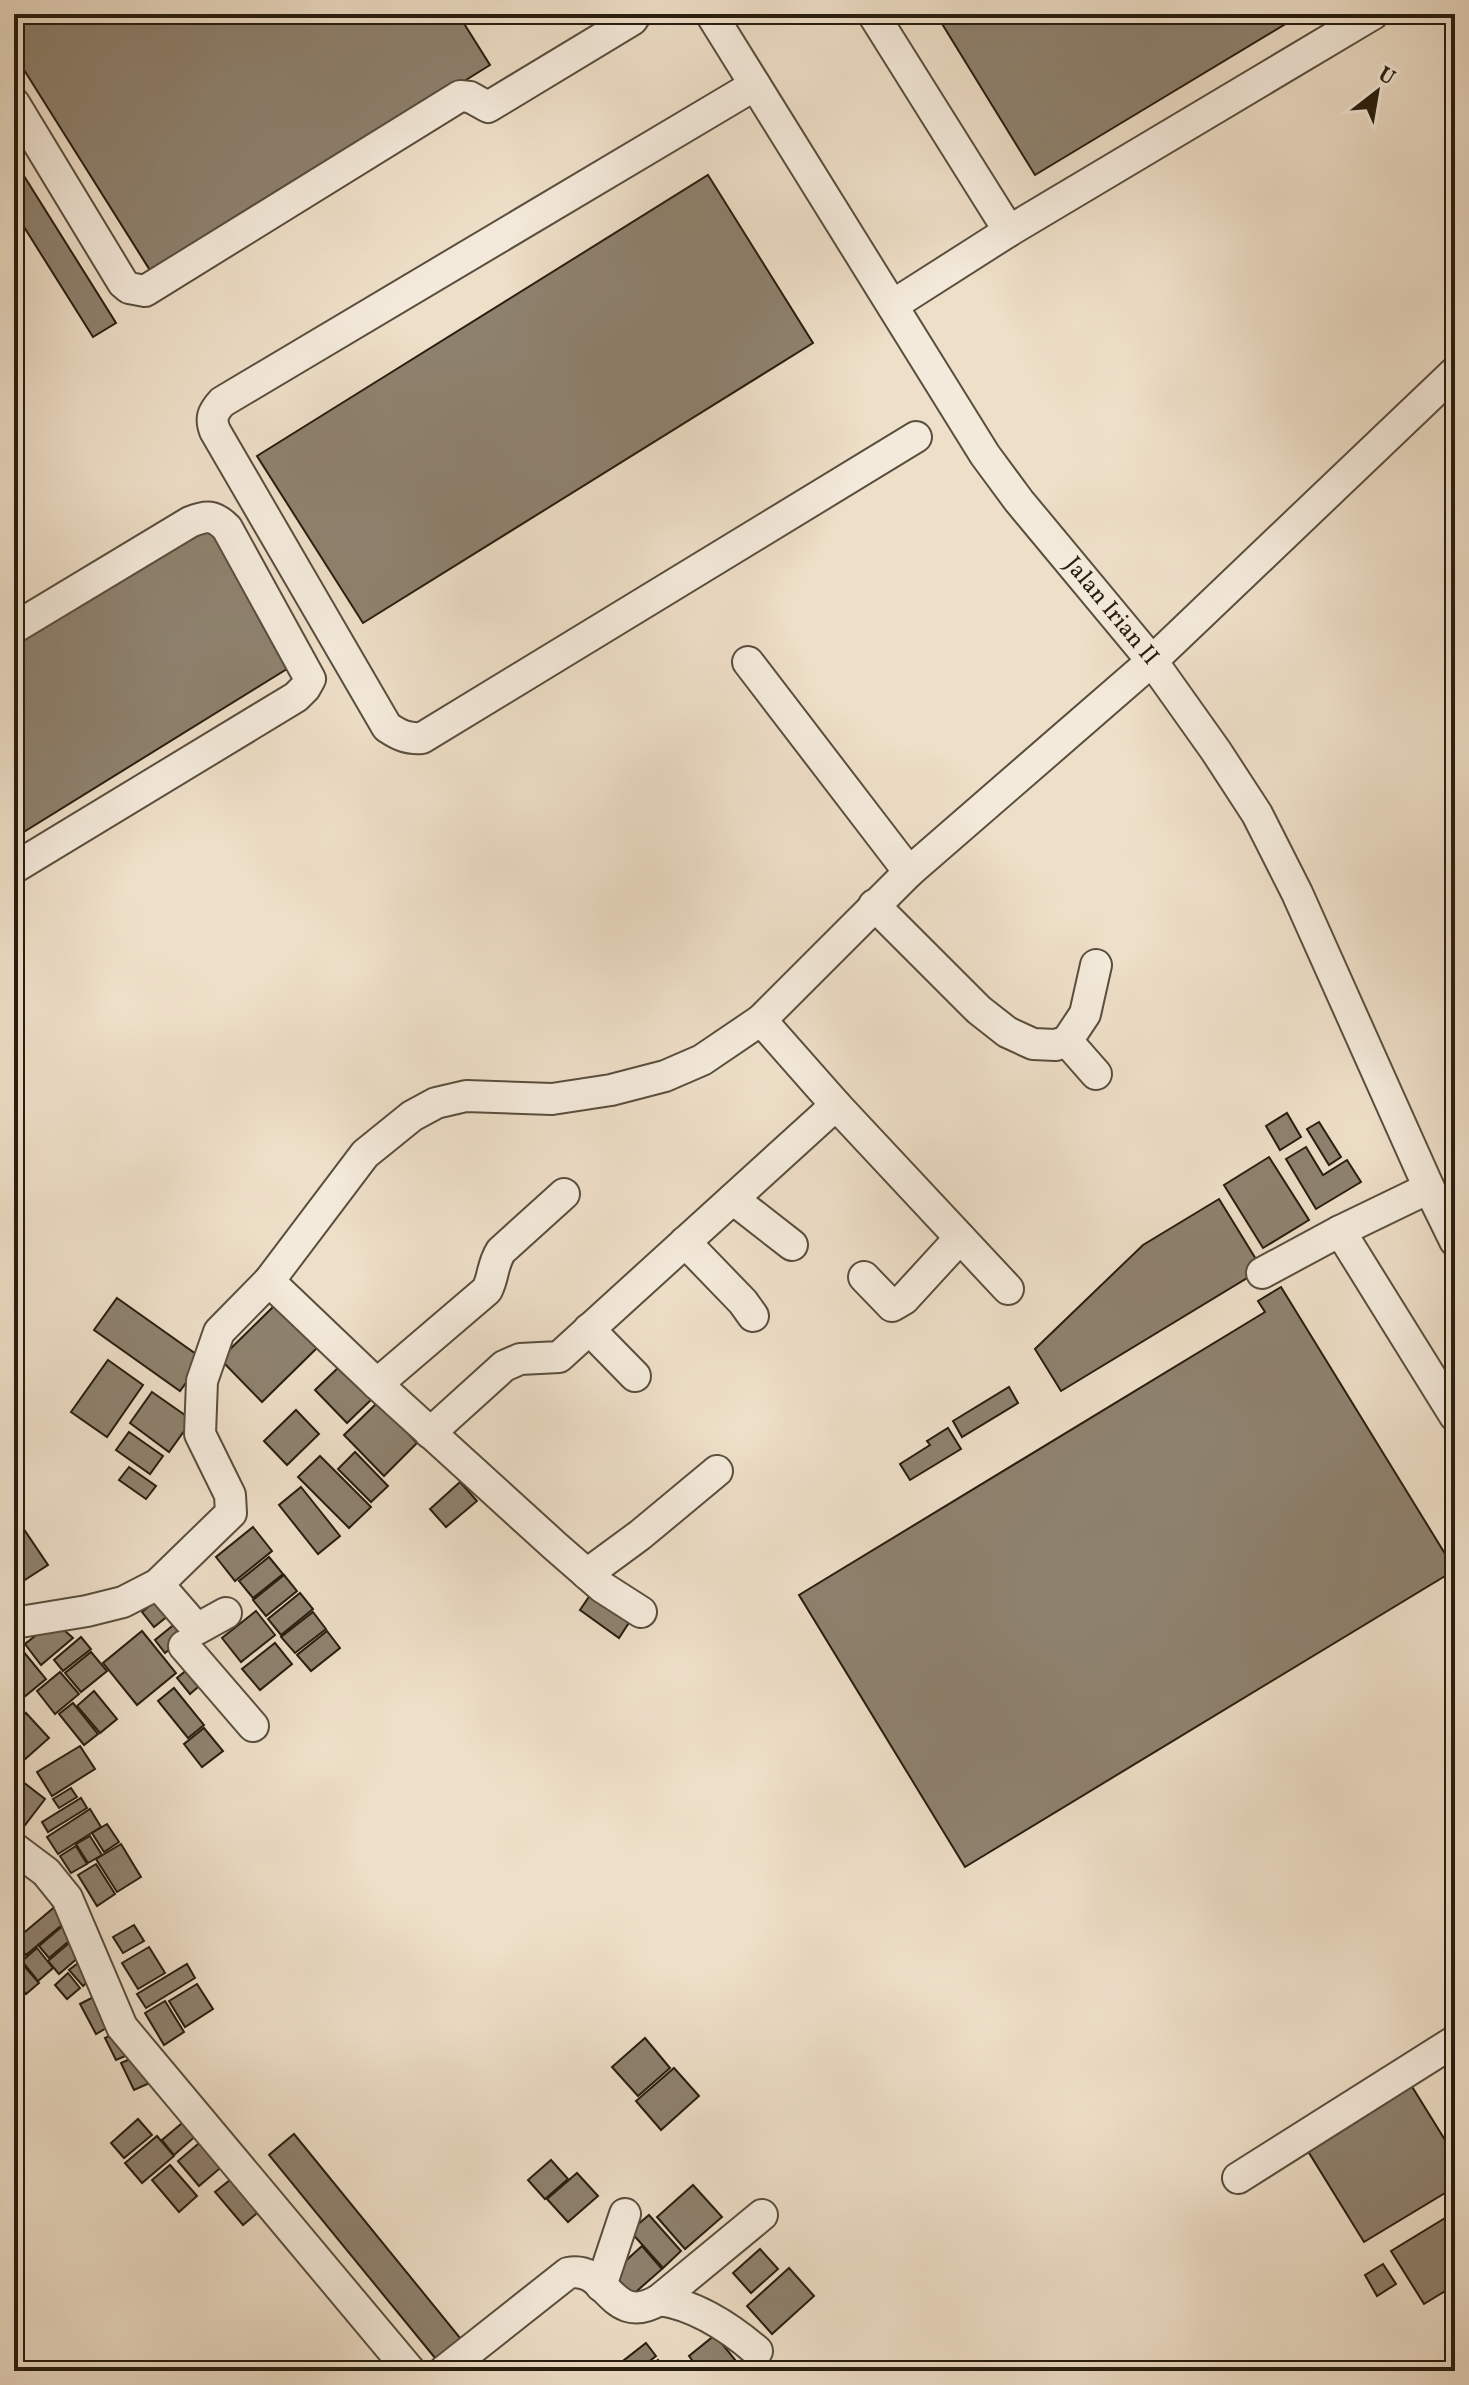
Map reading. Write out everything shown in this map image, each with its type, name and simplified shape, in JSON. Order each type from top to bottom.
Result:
[{"type":"street","points":[[14,103],[123,283],[129,288],[145,291],[460,96],[470,97],[488,107],[632,20],[636,14]]},
{"type":"street","name":"Jalan Irian II","points":[[711,14],[985,455],[1019,501],[1152,661],[1257,814],[1297,893],[1455,1241]]},
{"type":"street","points":[[873,14],[1009,231]]},
{"type":"street","points":[[893,305],[1009,231],[1373,14]]},
{"type":"street","points":[[755,85],[222,402],[214,410],[211,421],[215,431],[387,727],[399,736],[410,739],[422,738],[916,437]]},
{"type":"street","points":[[14,1623],[123,1602],[158,1584],[231,1513],[230,1495],[200,1434],[202,1381],[219,1332],[269,1281],[365,1154],[412,1116],[436,1103],[466,1096],[552,1099],[611,1090],[665,1076],[702,1060],[761,1020],[909,872],[1152,661],[1455,372]]},
{"type":"street","points":[[14,628],[190,522],[210,516],[227,528],[310,679],[296,697],[14,868]]},
{"type":"street","points":[[748,662],[909,872]]},
{"type":"street","points":[[874,905],[979,1010],[1007,1032],[1033,1044],[1056,1045],[1067,1041],[1085,1014],[1096,965]]},
{"type":"street","points":[[761,1020],[1008,1289]]},
{"type":"street","points":[[1067,1041],[1096,1074]]},
{"type":"street","points":[[430,1433],[504,1366],[520,1359],[559,1357],[836,1105]]},
{"type":"street","points":[[1262,1273],[1429,1188]]},
{"type":"street","points":[[377,1384],[487,1290],[494,1262],[501,1251],[564,1194]]},
{"type":"street","points":[[733,1199],[792,1245]]},
{"type":"street","points":[[1340,1231],[1455,1416]]},
{"type":"street","points":[[864,1277],[892,1306],[904,1299],[960,1238]]},
{"type":"street","points":[[685,1242],[753,1316]]},
{"type":"street","points":[[269,1281],[430,1433],[587,1574],[641,1612]]},
{"type":"street","points":[[589,1329],[635,1376]]},
{"type":"street","points":[[587,1574],[717,1471]]},
{"type":"street","points":[[158,1584],[185,1645],[253,1726]]},
{"type":"street","points":[[185,1645],[226,1613]]},
{"type":"street","points":[[14,1848],[46,1872],[67,1898],[122,2027],[410,2371]]},
{"type":"street","points":[[1238,2178],[1453,2048]]},
{"type":"street","points":[[601,2286],[625,2214]]},
{"type":"street","points":[[444,2371],[568,2273],[581,2272],[623,2305],[635,2309],[647,2307],[762,2215]]},
{"type":"street","points":[[659,2300],[686,2306],[741,2338],[757,2351]]},
{"type":"building","points":[[14,14],[458,14],[490,65],[153,275],[14,54]]},
{"type":"building","points":[[936,14],[1302,14],[1035,175]]},
{"type":"building","points":[[14,160],[116,323],[93,337],[14,211]]},
{"type":"building","points":[[708,175],[813,343],[363,623],[257,456]]},
{"type":"building","points":[[207,523],[295,664],[14,838],[14,642]]},
{"type":"building","points":[[1287,1113],[1301,1137],[1280,1150],[1266,1126]]},
{"type":"building","points":[[1319,1122],[1341,1157],[1329,1165],[1307,1129]]},
{"type":"building","points":[[1306,1147],[1323,1175],[1347,1160],[1361,1182],[1316,1209],[1286,1159]]},
{"type":"building","points":[[1269,1157],[1309,1220],[1263,1248],[1224,1185]]},
{"type":"building","points":[[1219,1199],[1262,1269],[1061,1391],[1035,1349],[1143,1245]]},
{"type":"building","points":[[1281,1287],[1455,1570],[965,1867],[799,1595],[1265,1312],[1258,1301]]},
{"type":"building","points":[[117,1298],[203,1359],[180,1391],[94,1330]]},
{"type":"building","points":[[276,1304],[318,1347],[262,1402],[220,1359]]},
{"type":"building","points":[[108,1360],[143,1385],[107,1437],[71,1412]]},
{"type":"building","points":[[341,1365],[373,1398],[347,1423],[315,1390]]},
{"type":"building","points":[[1009,1387],[1018,1403],[962,1437],[953,1421]]},
{"type":"building","points":[[152,1392],[192,1420],[169,1452],[130,1423]]},
{"type":"building","points":[[378,1402],[417,1443],[384,1476],[344,1435]]},
{"type":"building","points":[[296,1410],[319,1434],[287,1465],[264,1441]]},
{"type":"building","points":[[948,1428],[961,1449],[910,1480],[900,1464],[930,1445],[927,1441]]},
{"type":"building","points":[[129,1432],[163,1456],[150,1474],[116,1450]]},
{"type":"building","points":[[355,1452],[388,1486],[371,1502],[338,1469]]},
{"type":"building","points":[[320,1456],[371,1507],[349,1528],[298,1477]]},
{"type":"building","points":[[129,1467],[156,1486],[146,1499],[119,1480]]},
{"type":"building","points":[[460,1482],[477,1501],[446,1527],[430,1509]]},
{"type":"building","points":[[301,1487],[340,1536],[318,1554],[279,1505]]},
{"type":"building","points":[[19,1522],[48,1565],[14,1587],[14,1525]]},
{"type":"building","points":[[253,1527],[272,1551],[235,1581],[216,1557]]},
{"type":"building","points":[[269,1557],[283,1574],[253,1598],[239,1581]]},
{"type":"building","points":[[284,1575],[297,1591],[266,1616],[253,1600]]},
{"type":"building","points":[[595,1588],[634,1615],[619,1638],[580,1610]]},
{"type":"building","points":[[300,1593],[313,1609],[281,1635],[268,1619]]},
{"type":"building","points":[[162,1596],[174,1611],[154,1627],[142,1612]]},
{"type":"building","points":[[256,1611],[275,1635],[241,1662],[222,1638]]},
{"type":"building","points":[[313,1612],[326,1629],[295,1653],[281,1637]]},
{"type":"building","points":[[181,1619],[191,1631],[165,1653],[155,1640]]},
{"type":"building","points":[[54,1621],[73,1638],[41,1665],[25,1644]]},
{"type":"building","points":[[142,1631],[176,1673],[137,1705],[103,1663]]},
{"type":"building","points":[[327,1631],[340,1648],[311,1671],[297,1655]]},
{"type":"building","points":[[81,1637],[91,1649],[63,1671],[54,1660]]},
{"type":"building","points":[[275,1643],[292,1664],[260,1690],[242,1669]]},
{"type":"building","points":[[18,1645],[46,1679],[18,1702],[14,1697],[14,1648]]},
{"type":"building","points":[[91,1652],[107,1671],[81,1692],[65,1673]]},
{"type":"building","points":[[193,1665],[206,1680],[190,1694],[177,1678]]},
{"type":"building","points":[[60,1672],[79,1694],[55,1714],[37,1691]]},
{"type":"building","points":[[174,1688],[204,1725],[188,1738],[158,1701]]},
{"type":"building","points":[[94,1691],[117,1719],[100,1733],[77,1706]]},
{"type":"building","points":[[14,1702],[25,1713],[14,1721]]},
{"type":"building","points":[[73,1703],[98,1734],[84,1745],[59,1714]]},
{"type":"building","points":[[26,1713],[49,1738],[24,1760],[14,1749],[14,1724]]},
{"type":"building","points":[[204,1728],[223,1751],[202,1767],[184,1744]]},
{"type":"building","points":[[80,1746],[95,1769],[52,1796],[37,1772]]},
{"type":"building","points":[[14,1775],[45,1799],[25,1825],[14,1817]]},
{"type":"building","points":[[71,1788],[77,1797],[59,1808],[53,1799]]},
{"type":"building","points":[[81,1798],[87,1808],[48,1832],[42,1822]]},
{"type":"building","points":[[90,1809],[101,1827],[58,1854],[47,1837]]},
{"type":"building","points":[[107,1824],[119,1842],[104,1852],[92,1833]]},
{"type":"building","points":[[90,1836],[102,1855],[88,1863],[76,1844]]},
{"type":"building","points":[[121,1844],[141,1877],[117,1892],[96,1859]]},
{"type":"building","points":[[76,1846],[87,1864],[71,1873],[60,1856]]},
{"type":"building","points":[[96,1864],[115,1894],[97,1906],[78,1875]]},
{"type":"building","points":[[57,1905],[69,1919],[26,1955],[14,1941]]},
{"type":"building","points":[[66,1923],[76,1935],[49,1958],[39,1946]]},
{"type":"building","points":[[134,1925],[144,1941],[123,1953],[113,1937]]},
{"type":"building","points":[[75,1938],[86,1951],[59,1974],[48,1961]]},
{"type":"building","points":[[14,1944],[24,1956],[14,1965]]},
{"type":"building","points":[[149,1947],[165,1973],[138,1989],[122,1963]]},
{"type":"building","points":[[37,1948],[53,1968],[38,1981],[22,1961]]},
{"type":"building","points":[[82,1960],[95,1975],[83,1986],[69,1970]]},
{"type":"building","points":[[20,1961],[39,1983],[26,1994],[14,1980],[14,1966]]},
{"type":"building","points":[[187,1964],[195,1978],[146,2008],[137,1994]]},
{"type":"building","points":[[68,1973],[80,1988],[67,1999],[55,1985]]},
{"type":"building","points":[[197,1984],[213,2009],[185,2027],[169,2001]]},
{"type":"building","points":[[99,1994],[115,2023],[96,2034],[80,2004]]},
{"type":"building","points":[[165,2001],[184,2032],[164,2045],[145,2013]]},
{"type":"building","points":[[120,2031],[130,2054],[116,2060],[105,2038]]},
{"type":"building","points":[[645,2038],[670,2068],[638,2096],[612,2067]]},
{"type":"building","points":[[139,2055],[152,2082],[134,2090],[121,2063]]},
{"type":"building","points":[[674,2068],[699,2096],[661,2130],[636,2101]]},
{"type":"building","points":[[1411,2085],[1455,2156],[1455,2187],[1364,2242],[1306,2148]]},
{"type":"building","points":[[138,2119],[152,2135],[124,2158],[111,2143]]},
{"type":"building","points":[[187,2119],[199,2133],[174,2155],[162,2140]]},
{"type":"building","points":[[294,2134],[465,2344],[440,2364],[269,2155]]},
{"type":"building","points":[[157,2136],[174,2156],[142,2183],[125,2163]]},
{"type":"building","points":[[204,2139],[225,2164],[199,2186],[178,2161]]},
{"type":"building","points":[[551,2160],[568,2179],[545,2199],[528,2180]]},
{"type":"building","points":[[170,2165],[197,2196],[179,2212],[152,2180]]},
{"type":"building","points":[[577,2173],[598,2196],[568,2222],[547,2199]]},
{"type":"building","points":[[235,2176],[262,2209],[243,2225],[215,2192]]},
{"type":"building","points":[[693,2185],[722,2217],[685,2249],[657,2217]]},
{"type":"building","points":[[1455,2212],[1455,2285],[1424,2304],[1391,2251]]},
{"type":"building","points":[[649,2215],[681,2251],[663,2268],[630,2231]]},
{"type":"building","points":[[642,2246],[662,2269],[630,2297],[610,2275]]},
{"type":"building","points":[[760,2249],[778,2269],[751,2293],[733,2273]]},
{"type":"building","points":[[1383,2264],[1396,2284],[1377,2296],[1365,2275]]},
{"type":"building","points":[[789,2268],[814,2296],[772,2334],[747,2306]]},
{"type":"building","points":[[715,2335],[736,2361],[723,2371],[700,2371],[689,2356]]},
{"type":"building","points":[[646,2343],[656,2356],[637,2371],[610,2371]]},
{"type":"building","points":[[658,2360],[667,2371],[644,2371]]},
{"type":"building","points":[[1452,2360],[1455,2371],[1434,2371]]}]
